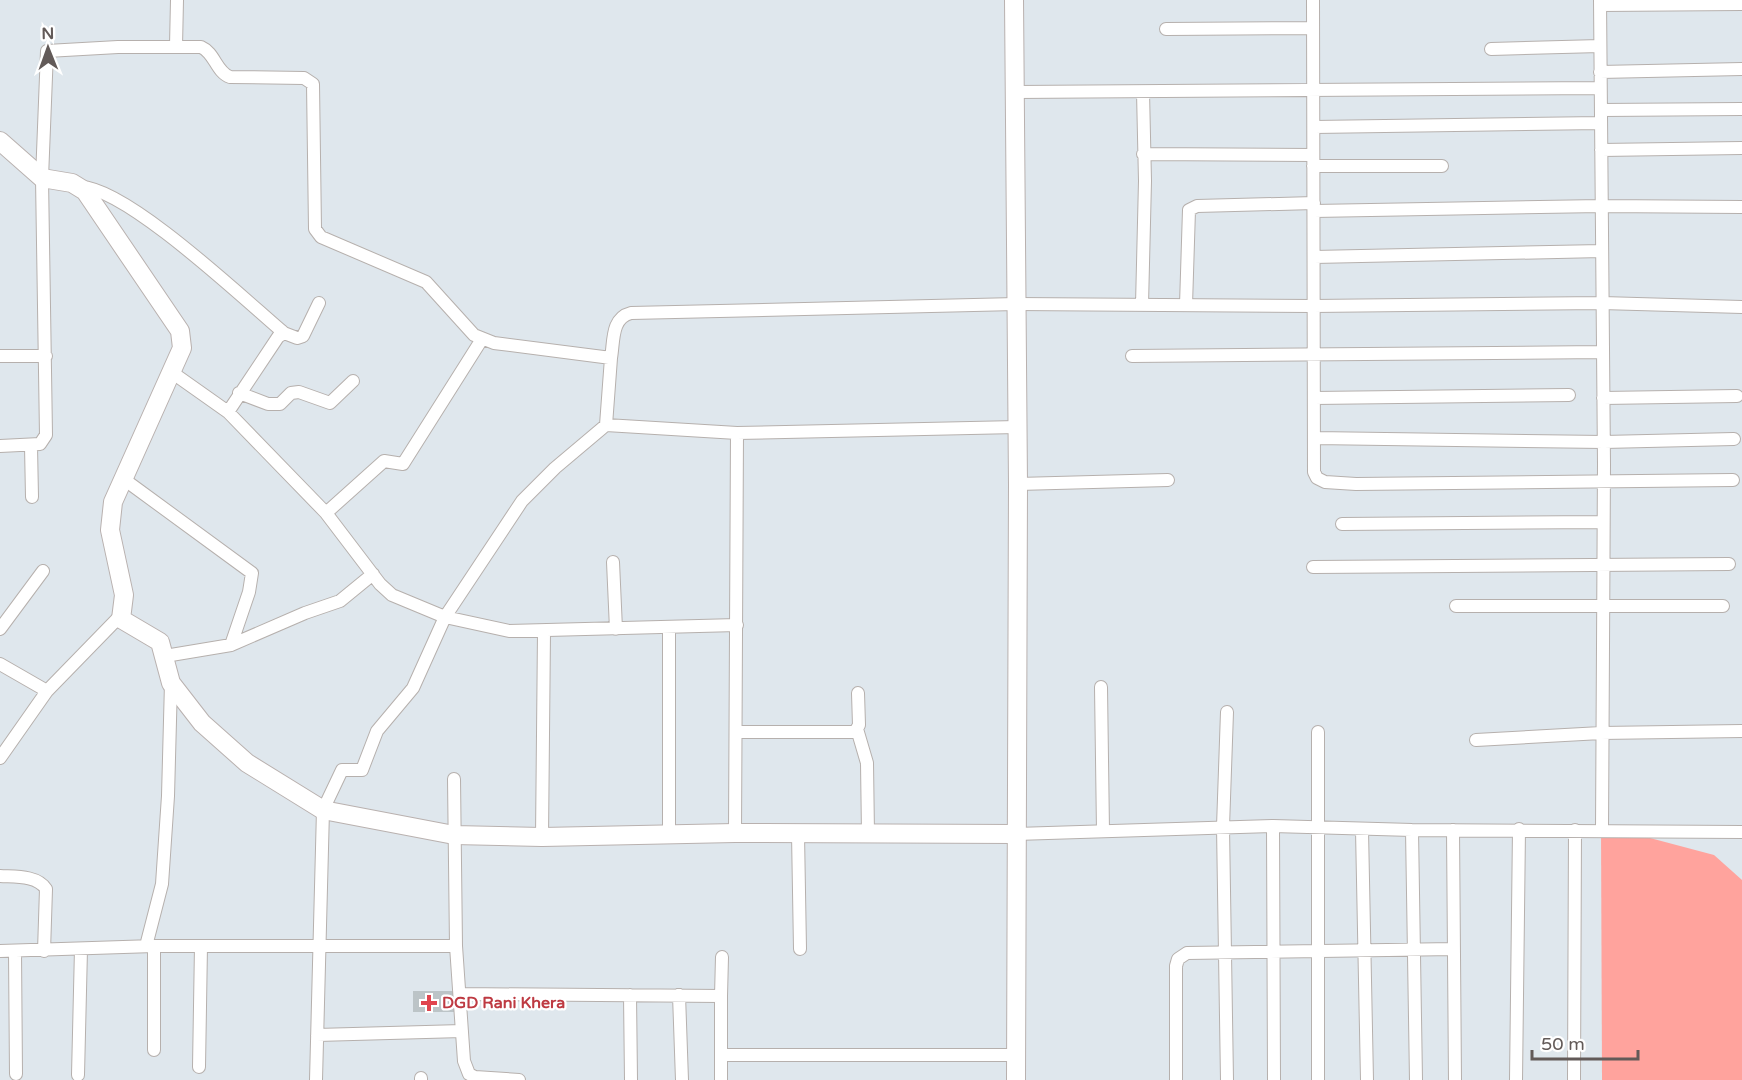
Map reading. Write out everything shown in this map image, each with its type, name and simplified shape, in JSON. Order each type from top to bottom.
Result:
[{"type":"street","points":[[176,46],[177,0]]},
{"type":"street","points":[[1014,0],[1018,484],[1016,1080]]},
{"type":"street","points":[[1313,0],[1314,472],[1317,478],[1324,482],[1733,480]]},
{"type":"street","points":[[1602,830],[1604,442],[1600,2],[1742,4]]},
{"type":"street","points":[[1166,29],[1313,28]]},
{"type":"street","points":[[0,446],[40,444],[46,435],[42,178],[48,50],[176,46],[205,48],[224,75],[230,77],[310,80],[313,84],[316,233],[426,282],[474,335],[482,339],[494,343],[611,358]]},
{"type":"street","points":[[1491,49],[1600,46]]},
{"type":"street","points":[[1600,72],[1742,69]]},
{"type":"street","points":[[1014,92],[1313,92],[1600,88]]},
{"type":"street","points":[[1142,305],[1145,181],[1143,92]]},
{"type":"street","points":[[1601,110],[1742,109]]},
{"type":"street","points":[[1314,127],[1601,123]]},
{"type":"street","points":[[0,141],[42,178],[98,189],[147,220],[284,333],[297,338],[303,336],[319,303]]},
{"type":"street","points":[[1601,150],[1742,148]]},
{"type":"street","points":[[1143,154],[1442,166]]},
{"type":"street","points":[[81,187],[180,331],[182,348],[170,371],[125,480],[113,502],[110,518],[124,595],[121,615],[124,622],[160,642],[171,683],[162,884],[150,946],[154,1050]]},
{"type":"street","points":[[1186,305],[1189,210],[1197,206],[1742,207]]},
{"type":"street","points":[[1314,257],[1602,251]]},
{"type":"street","points":[[606,425],[611,358],[617,322],[623,315],[631,314],[1016,304],[1313,306],[1602,303],[1742,308]]},
{"type":"street","points":[[228,412],[239,393],[284,333]]},
{"type":"street","points":[[326,513],[384,461],[404,463],[482,339]]},
{"type":"street","points":[[1132,356],[1603,352]]},
{"type":"street","points":[[0,356],[46,356]]},
{"type":"street","points":[[170,371],[228,412],[326,513],[392,595],[445,617],[509,631],[544,632],[737,625]]},
{"type":"street","points":[[239,393],[268,404],[280,404],[291,393],[300,392],[330,403],[354,381]]},
{"type":"street","points":[[1314,398],[1569,395]]},
{"type":"street","points":[[1603,398],[1737,396]]},
{"type":"street","points":[[316,1080],[322,810],[342,770],[362,770],[377,731],[413,688],[445,617],[522,501],[555,468],[606,425],[738,433],[1017,427]]},
{"type":"street","points":[[735,833],[738,433]]},
{"type":"street","points":[[1315,438],[1604,442],[1734,439]]},
{"type":"street","points":[[31,446],[32,497]]},
{"type":"street","points":[[125,480],[252,573],[249,592],[231,645]]},
{"type":"street","points":[[1018,484],[1168,480]]},
{"type":"street","points":[[1342,524],[1603,522]]},
{"type":"street","points":[[613,562],[616,630]]},
{"type":"street","points":[[1313,567],[1729,564]]},
{"type":"street","points":[[0,630],[43,571]]},
{"type":"street","points":[[165,656],[231,645],[305,613],[340,602],[373,574]]},
{"type":"street","points":[[1456,606],[1724,606]]},
{"type":"street","points":[[0,758],[47,692],[121,615]]},
{"type":"street","points":[[669,627],[669,835]]},
{"type":"street","points":[[542,837],[544,632]]},
{"type":"street","points":[[0,664],[47,692]]},
{"type":"street","points":[[171,683],[187,707],[224,743],[256,769],[322,810],[454,835],[542,837],[735,833],[1016,834],[1273,826],[1412,831],[1519,829],[1742,832]]},
{"type":"street","points":[[1101,687],[1103,831]]},
{"type":"street","points":[[858,693],[857,729],[867,763],[868,834]]},
{"type":"street","points":[[1227,712],[1223,827],[1227,1080]]},
{"type":"street","points":[[736,732],[844,733],[857,729]]},
{"type":"street","points":[[1476,740],[1601,733],[1742,731]]},
{"type":"street","points":[[1318,732],[1318,1080]]},
{"type":"street","points":[[453,779],[456,946],[464,1061],[469,1074],[475,1077],[519,1080]]},
{"type":"street","points":[[1273,826],[1274,1080]]},
{"type":"street","points":[[1516,1080],[1519,829]]},
{"type":"street","points":[[1362,830],[1367,1080]]},
{"type":"street","points":[[1453,830],[1455,1080]]},
{"type":"street","points":[[1574,1080],[1575,830]]},
{"type":"street","points":[[1412,831],[1416,1080]]},
{"type":"street","points":[[798,834],[800,949]]},
{"type":"street","points":[[0,876],[33,879],[42,883],[46,889],[44,951]]},
{"type":"street","points":[[0,951],[150,946],[456,946]]},
{"type":"street","points":[[199,1067],[201,946]]},
{"type":"street","points":[[78,1075],[81,949]]},
{"type":"street","points":[[1176,1080],[1178,959],[1187,953],[1318,949],[1454,949]]},
{"type":"street","points":[[15,952],[16,1074]]},
{"type":"street","points":[[722,957],[722,1080]]},
{"type":"street","points":[[461,994],[722,996]]},
{"type":"street","points":[[630,994],[631,1080]]},
{"type":"street","points":[[679,995],[682,1080]]},
{"type":"street","points":[[317,1035],[462,1031]]},
{"type":"street","points":[[722,1055],[1016,1055]]},
{"type":"shaded area","points":[[1601,825],[1714,855],[1742,880],[1742,1080],[1602,1080]]},
{"type":"building","points":[[413,991],[454,991],[454,1012],[413,1012]]},
{"type":"place","name":"DGD Rani Khera","points":[[429,1003]]}]
